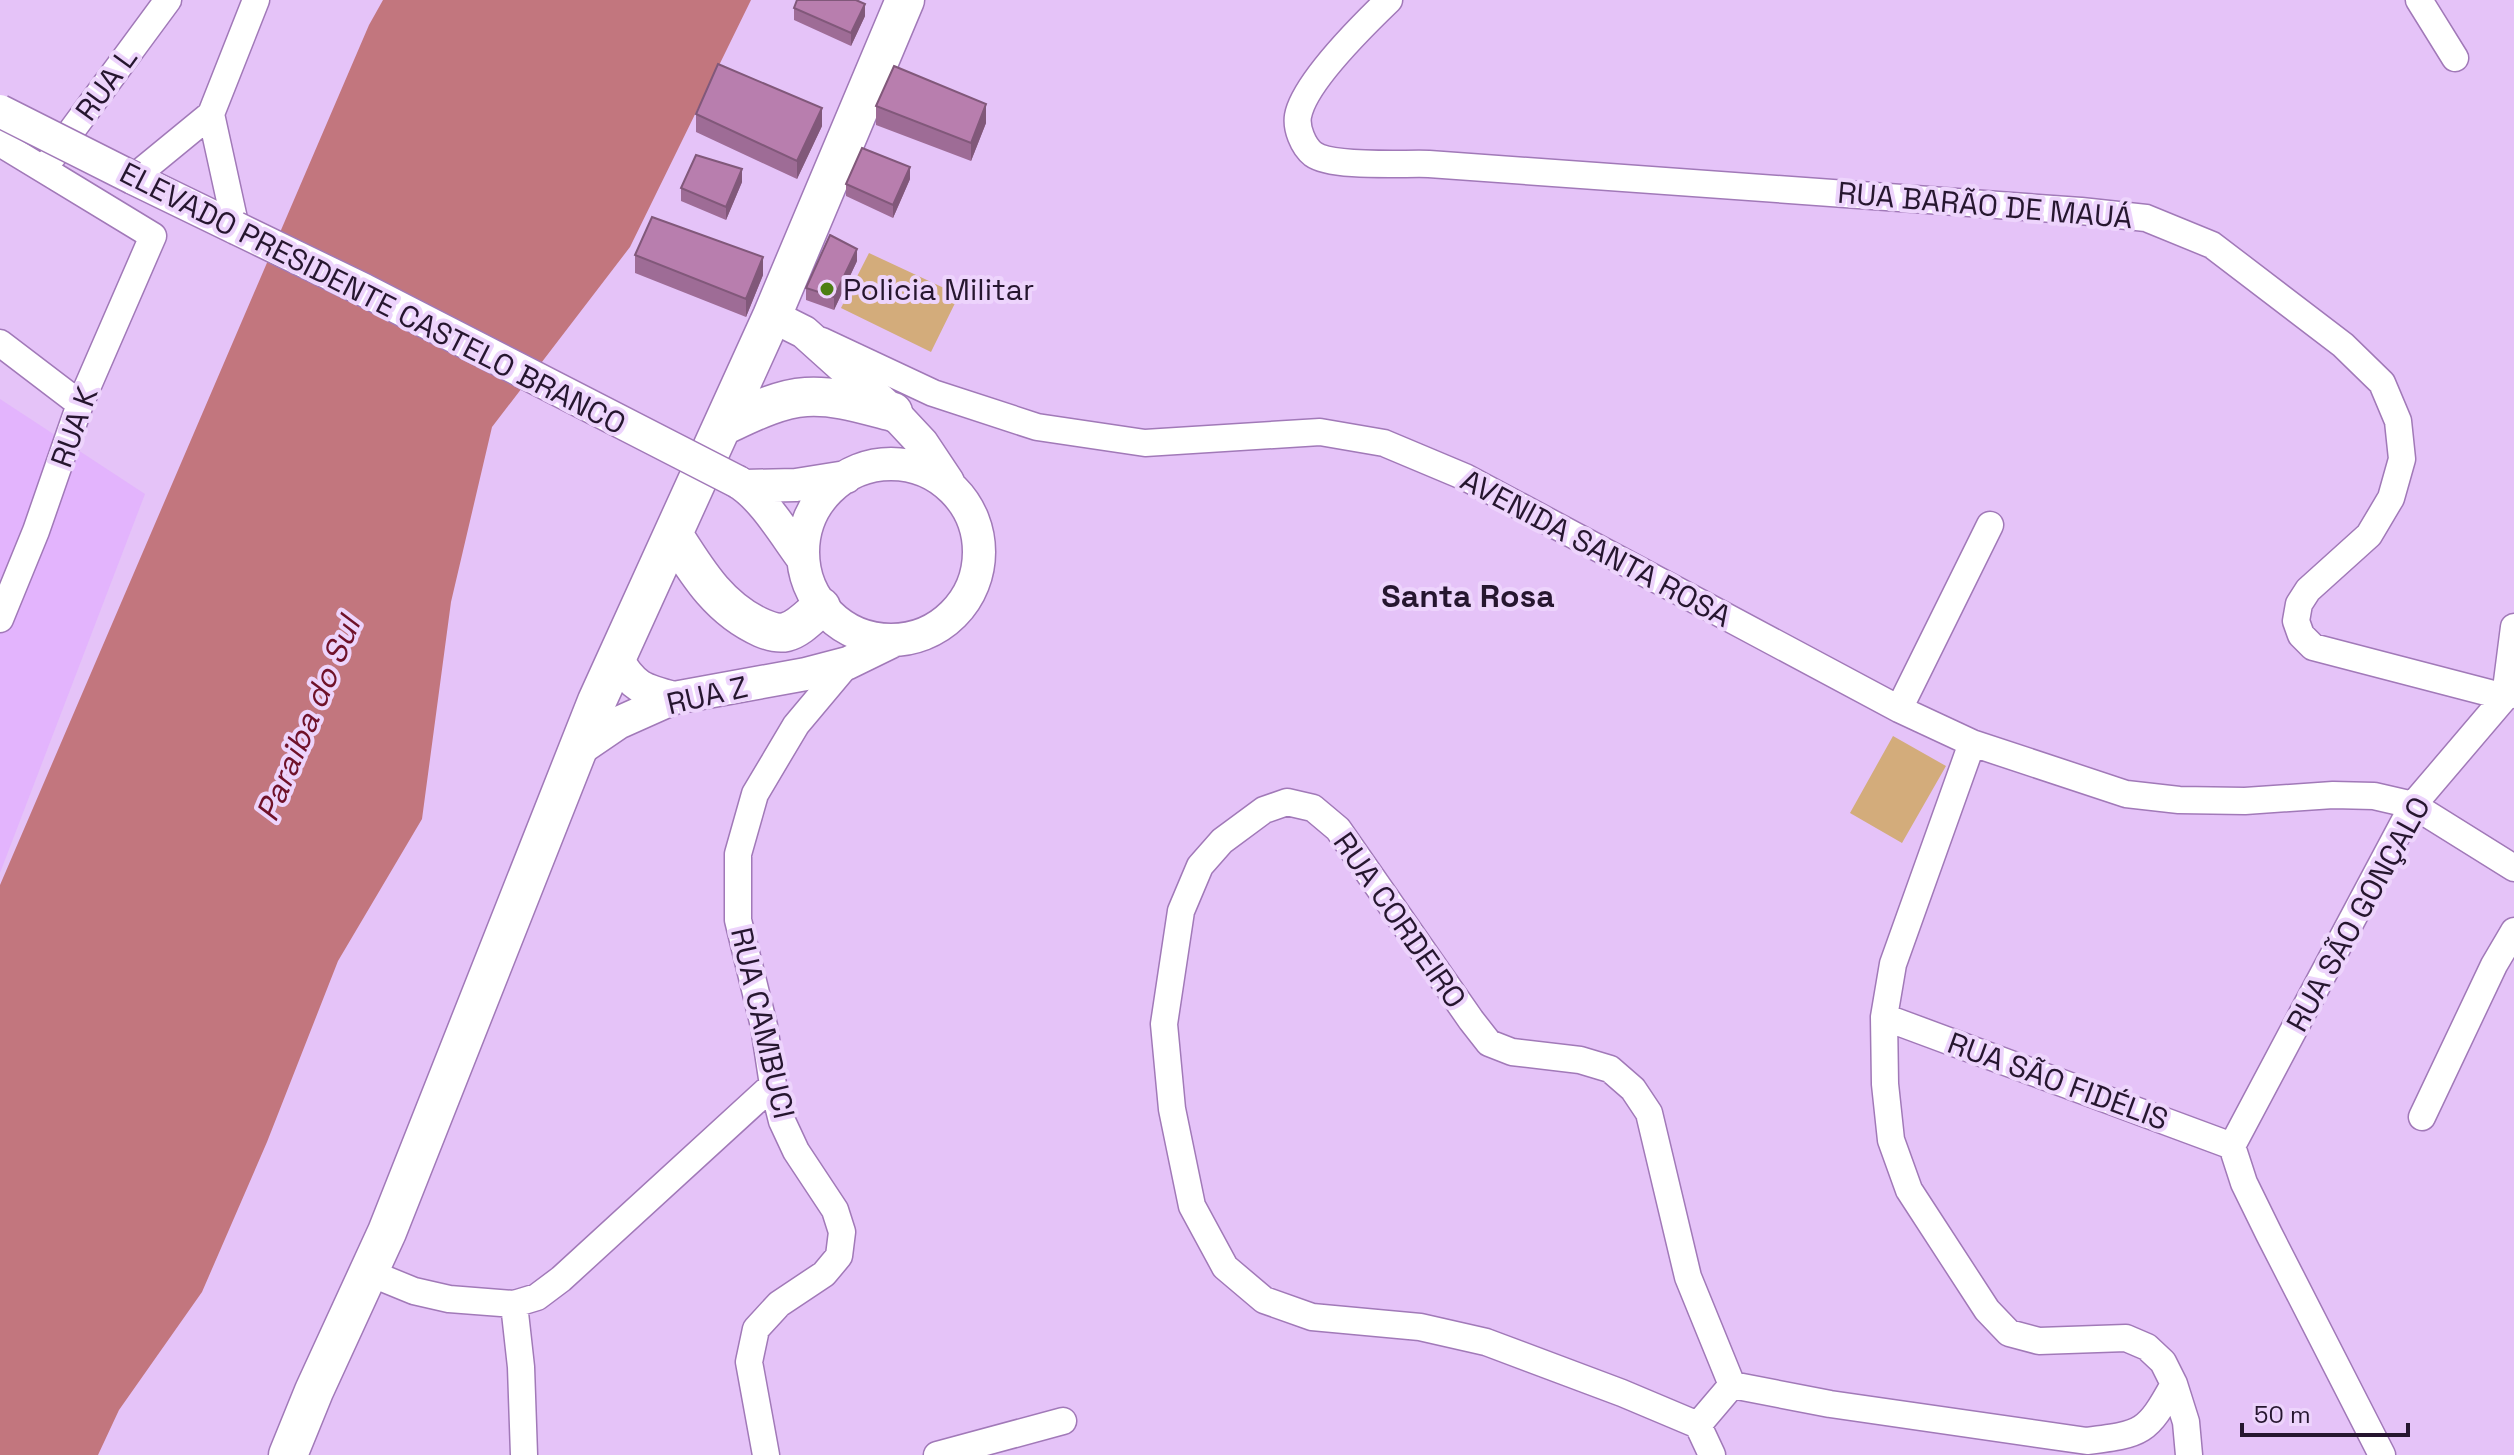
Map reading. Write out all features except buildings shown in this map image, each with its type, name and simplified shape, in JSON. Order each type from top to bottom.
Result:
[{"type":"main road","points":[[288,1455],[314,1391],[370,1273],[577,751],[617,659],[723,426],[788,324],[905,0]]},
{"type":"main road","points":[[723,426],[772,404],[805,397],[835,398],[893,412]]},
{"type":"main road","points":[[673,534],[709,589],[746,621],[771,632],[786,632],[799,626],[821,607]]},
{"type":"street","name":"RUA L","points":[[43,169],[168,0]]},
{"type":"street","points":[[133,178],[211,114],[256,0]]},
{"type":"street","name":"RUA BARÃO DE MAUÁ","points":[[1389,0],[1310,87],[1298,116],[1300,136],[1313,154],[1335,162],[1429,164],[2081,211],[2146,218],[2212,245],[2343,345],[2382,383],[2398,421],[2402,459],[2391,498],[2369,535],[2308,590],[2299,604],[2296,621],[2301,635],[2313,647],[2510,695]]},
{"type":"street","points":[[2419,0],[2455,58]]},
{"type":"street","name":"ELEVADO PRESIDENTE CASTELO BRANCO","points":[[0,111],[378,297],[741,484]]},
{"type":"street","points":[[211,114],[236,228]]},
{"type":"street","points":[[0,143],[43,169]]},
{"type":"street","name":"RUA K","points":[[0,619],[36,531],[80,404],[153,236],[43,169]]},
{"type":"street","points":[[788,324],[893,412],[922,443],[970,512],[979,541],[978,570],[967,598],[948,620],[922,635],[893,641],[853,632],[821,607],[808,584],[803,559],[804,535],[813,511],[827,491],[846,477]]},
{"type":"street","name":"AVENIDA SANTA ROSA","points":[[788,324],[933,393],[1037,427],[1145,443],[1320,432],[1384,443],[1465,477],[1899,709],[1972,743],[2126,794],[2179,800],[2245,801],[2333,795],[2374,796],[2413,805],[2514,868]]},
{"type":"street","points":[[0,343],[80,404]]},
{"type":"street","points":[[741,484],[796,485],[846,477],[873,466],[901,465],[929,473],[953,489]]},
{"type":"street","points":[[741,484],[768,512],[803,559]]},
{"type":"street","points":[[1899,709],[1990,525]]},
{"type":"street","points":[[2510,695],[2514,627]]},
{"type":"street","name":"RUA Z","points":[[577,751],[618,723],[674,698],[806,674],[848,663],[893,641]]},
{"type":"street","points":[[617,659],[636,685],[674,698]]},
{"type":"street","name":"RUA CAMBUCI","points":[[766,1455],[749,1362],[756,1329],[779,1304],[824,1274],[839,1256],[842,1232],[835,1210],[796,1151],[782,1121],[764,1026],[738,920],[738,854],[755,794],[796,725],[848,663]]},
{"type":"street","name":"RUA SÃO GONÇALO","points":[[2232,1146],[2413,805],[2510,695]]},
{"type":"street","points":[[1972,743],[1893,964],[1884,1017],[1885,1084],[1891,1140],[1909,1190],[1987,1310],[2009,1333],[2039,1341],[2126,1338],[2147,1347],[2163,1362],[2174,1384],[2186,1422],[2189,1455]]},
{"type":"street","name":"RUA CORDEIRO","points":[[1698,1425],[1486,1342],[1420,1327],[1312,1317],[1264,1300],[1225,1267],[1192,1206],[1172,1109],[1164,1024],[1181,911],[1200,866],[1222,841],[1264,810],[1287,802],[1313,808],[1338,829],[1489,1043],[1512,1052],[1580,1060],[1610,1069],[1633,1089],[1649,1113],[1688,1277],[1732,1385]]},
{"type":"street","points":[[2422,1117],[2494,965],[2514,931]]},
{"type":"street","name":"RUA SÃO FIDÉLIS","points":[[1884,1017],[2232,1146]]},
{"type":"street","points":[[370,1273],[414,1291],[437,1296],[514,1304],[537,1297],[561,1279],[773,1085]]},
{"type":"street","points":[[2232,1146],[2256,1208],[2382,1455]]},
{"type":"street","points":[[514,1304],[521,1367],[524,1455]]},
{"type":"street","points":[[1712,1455],[1698,1425],[1732,1385],[1830,1404],[2087,1441],[2123,1437],[2144,1428],[2159,1412],[2174,1384]]},
{"type":"street","points":[[937,1455],[1063,1421]]},
{"type":"shaded area","points":[[869,253],[959,295],[931,352],[841,308]]},
{"type":"shaded area","points":[[0,399],[145,494],[0,873]]},
{"type":"shaded area","points":[[1893,736],[1946,766],[1902,843],[1850,813]]},
{"type":"water","name":"Paraiba do Sul","points":[[383,0],[751,0],[630,247],[492,427],[451,602],[422,819],[338,961],[267,1142],[202,1292],[119,1410],[98,1455],[0,1455],[0,885],[369,25]]},
{"type":"place","name":"Policia Militar","points":[[827,289]]},
{"type":"district","name":"Santa Rosa","points":[[1468,596]]}]
